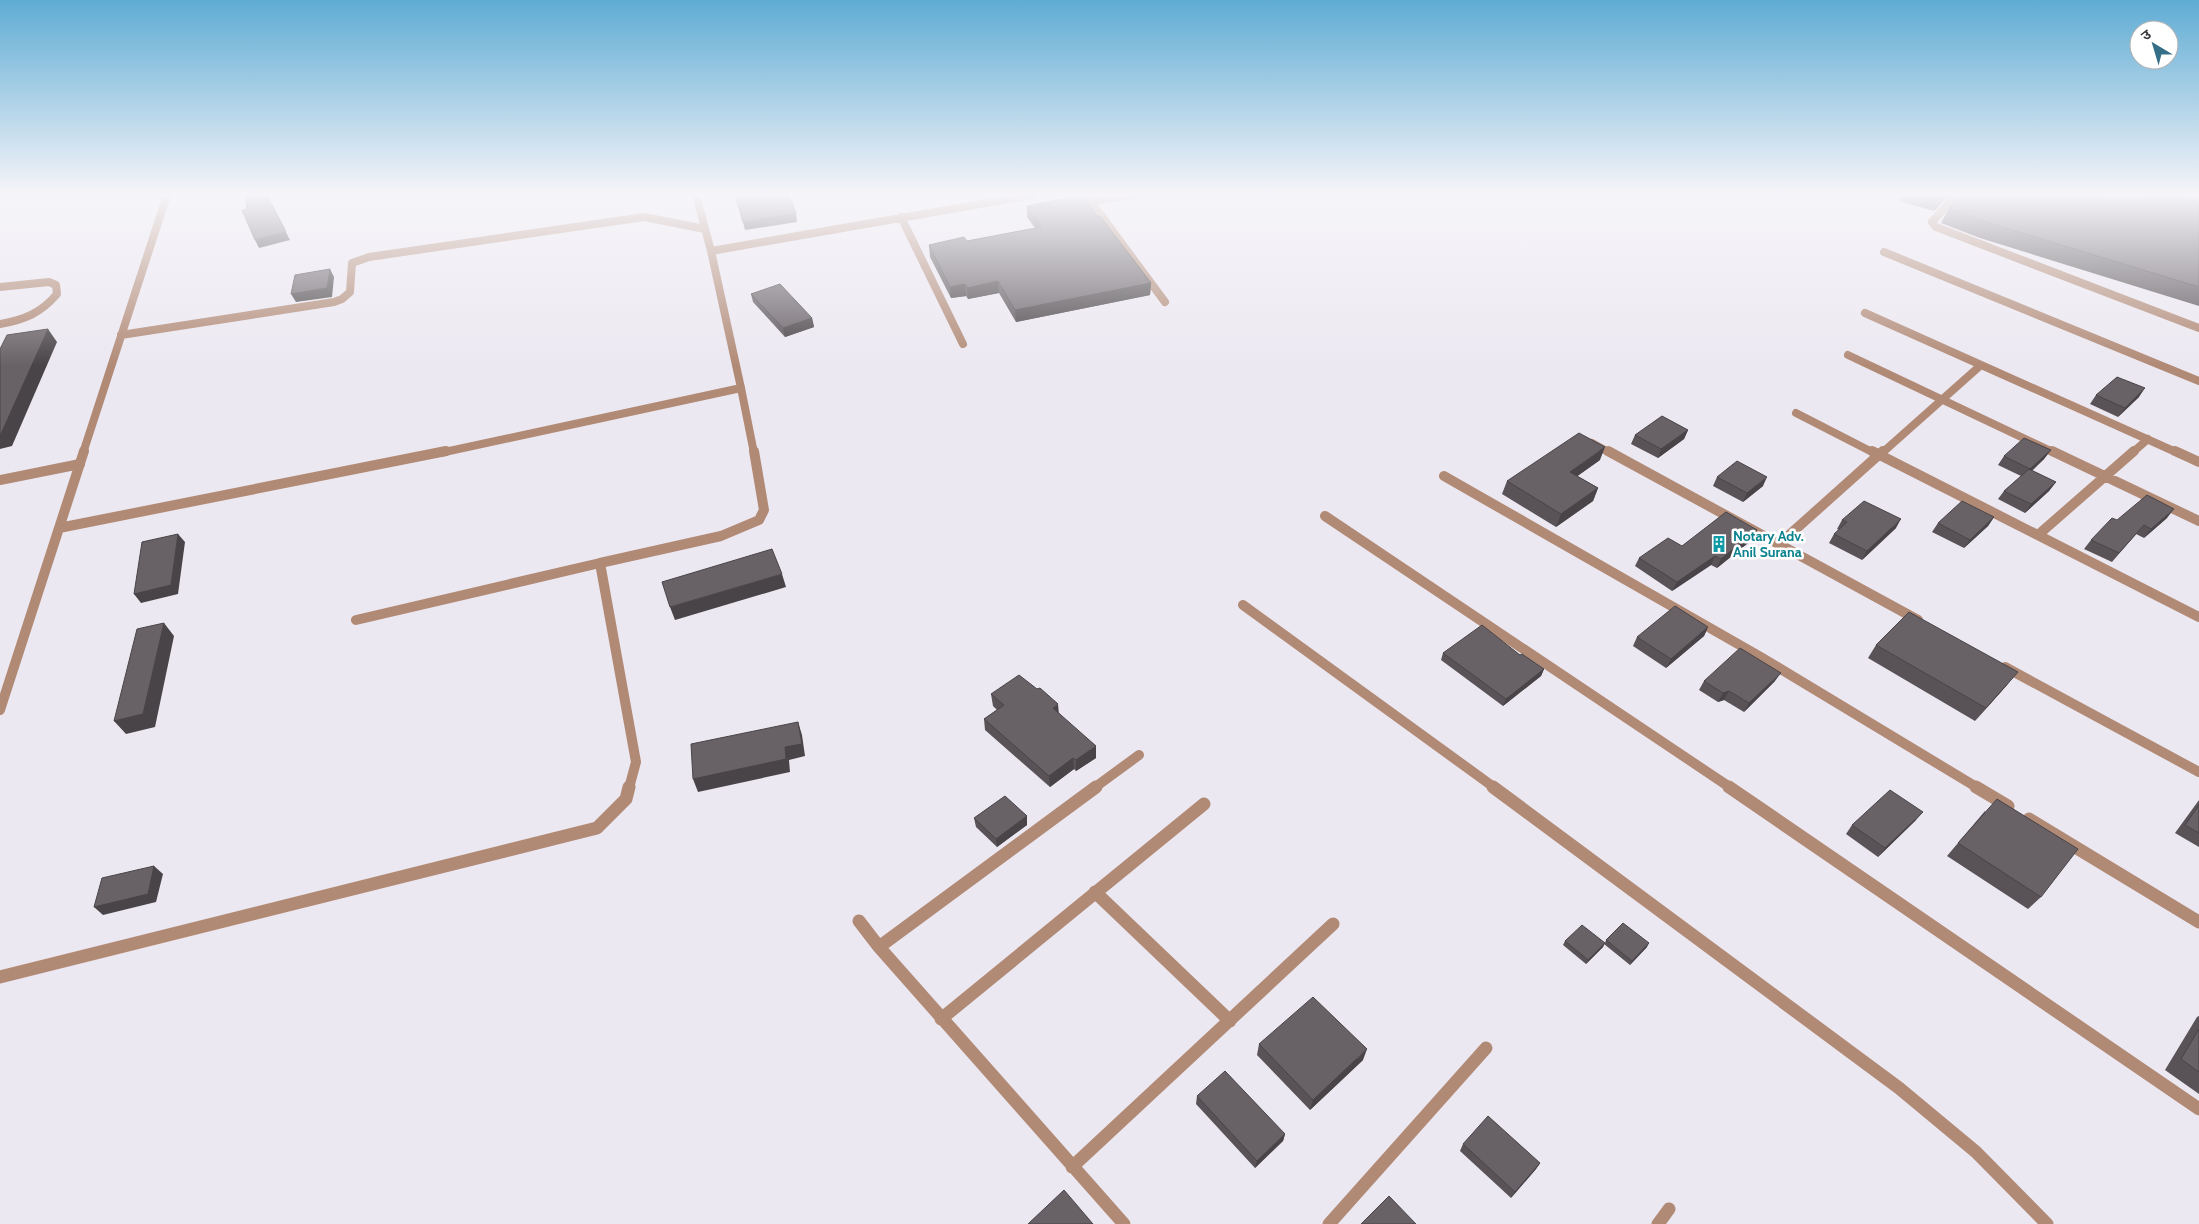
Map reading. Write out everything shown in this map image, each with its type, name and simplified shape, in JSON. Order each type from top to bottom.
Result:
[{"type":"street","points":[[0,710],[148,252]]},
{"type":"street","points":[[121,336],[334,302],[342,299],[350,292],[352,263],[369,257],[403,252]]},
{"type":"street","points":[[356,620],[721,536],[759,520],[764,510],[763,498],[711,252]]},
{"type":"street","points":[[918,252],[963,344]]},
{"type":"street","points":[[1128,252],[1165,302]]},
{"type":"street","points":[[1884,252],[2199,381]]},
{"type":"street","points":[[2001,252],[2199,328]]},
{"type":"street","points":[[0,287],[49,282],[56,285],[57,294],[47,307],[36,314],[17,321],[0,324]]},
{"type":"street","points":[[1865,313],[2199,462]]},
{"type":"street","points":[[1848,355],[2199,521]]},
{"type":"street","points":[[1778,545],[1941,398],[1981,365]]},
{"type":"street","points":[[59,528],[425,456],[741,388]]},
{"type":"street","points":[[1796,413],[2199,617]]},
{"type":"street","points":[[1580,437],[1927,625]]},
{"type":"street","points":[[2038,535],[2148,439]]},
{"type":"street","points":[[0,480],[80,464]]},
{"type":"street","points":[[1444,476],[1760,656],[2199,922]]},
{"type":"street","points":[[1325,516],[1818,846],[2199,1109]]},
{"type":"street","points":[[0,977],[597,828],[626,799],[636,762],[600,563]]},
{"type":"street","points":[[1243,605],[1509,797],[1866,1063],[1939,1120],[1984,1159],[2019,1192],[2047,1224]]},
{"type":"street","points":[[1998,663],[2199,772]]},
{"type":"street","points":[[878,947],[1139,755]]},
{"type":"street","points":[[941,1019],[1204,804]]},
{"type":"street","points":[[1095,892],[1230,1021]]},
{"type":"street","points":[[859,921],[878,947],[1124,1224]]},
{"type":"street","points":[[1072,1167],[1333,924]]},
{"type":"street","points":[[1329,1224],[1486,1048]]},
{"type":"street","points":[[1658,1224],[1669,1209]]},
{"type":"building","points":[[933,252],[1127,252],[1151,283],[1015,310],[998,281],[967,288],[965,284],[950,287]]},
{"type":"building","points":[[2085,252],[2199,252],[2199,287]]},
{"type":"building","points":[[330,269],[327,288],[291,294],[295,275]]},
{"type":"building","points":[[780,284],[812,318],[783,328],[751,294]]},
{"type":"building","points":[[48,329],[0,434],[0,349],[7,335]]},
{"type":"building","points":[[2117,377],[2145,388],[2125,408],[2096,395]]},
{"type":"building","points":[[1662,416],[1688,430],[1661,449],[1635,435]]},
{"type":"building","points":[[1579,433],[1605,447],[1570,472],[1598,488],[1561,514],[1507,481]]},
{"type":"building","points":[[2024,438],[2051,450],[2030,469],[2004,456]]},
{"type":"building","points":[[1737,461],[1767,477],[1747,493],[1717,477]]},
{"type":"building","points":[[2029,469],[2056,482],[2031,504],[2004,491]]},
{"type":"building","points":[[2147,495],[2174,509],[2151,529],[2144,525],[2119,553],[2091,540],[2112,518],[2117,520]]},
{"type":"building","points":[[1864,501],[1901,519],[1867,551],[1834,534],[1847,522],[1842,520]]},
{"type":"building","points":[[1962,501],[1994,517],[1970,540],[1938,523]]},
{"type":"building","points":[[1726,512],[1757,530],[1721,559],[1715,556],[1677,582],[1639,558],[1668,538],[1682,546]]},
{"type":"building","points":[[178,534],[171,585],[134,594],[142,542]]},
{"type":"building","points":[[772,549],[782,574],[670,607],[662,582]]},
{"type":"building","points":[[1675,606],[1708,627],[1671,659],[1637,637]]},
{"type":"building","points":[[1909,612],[2018,672],[1986,708],[1876,645]]},
{"type":"building","points":[[164,623],[143,714],[114,721],[137,629]]},
{"type":"building","points":[[1482,625],[1520,655],[1522,654],[1544,669],[1506,699],[1443,653]]},
{"type":"building","points":[[1740,648],[1781,673],[1749,703],[1729,691],[1723,693],[1704,681]]},
{"type":"building","points":[[1019,675],[1037,689],[1040,688],[1058,704],[1053,708],[1096,746],[1076,760],[1073,758],[1049,776],[984,719],[1004,705],[991,694]]},
{"type":"building","points":[[798,722],[802,744],[785,747],[786,759],[693,779],[691,744]]},
{"type":"building","points":[[1890,790],[1923,812],[1885,848],[1852,825]]},
{"type":"building","points":[[1005,796],[1027,816],[996,839],[974,818]]},
{"type":"building","points":[[1997,799],[2078,849],[2041,897],[1958,843]]},
{"type":"building","points":[[2199,805],[2199,833],[2185,825]]},
{"type":"building","points":[[154,866],[148,894],[94,907],[102,878]]},
{"type":"building","points":[[1623,923],[1649,943],[1632,961],[1606,940]]},
{"type":"building","points":[[1582,925],[1605,943],[1588,960],[1565,941]]},
{"type":"building","points":[[1313,997],[1367,1049],[1313,1100],[1259,1044]]},
{"type":"building","points":[[2199,1029],[2199,1072],[2181,1059]]},
{"type":"building","points":[[1225,1071],[1285,1134],[1257,1161],[1197,1096]]},
{"type":"building","points":[[1488,1116],[1540,1163],[1515,1192],[1463,1144]]},
{"type":"building","points":[[1064,1190],[1093,1224],[1028,1224]]},
{"type":"building","points":[[1389,1196],[1416,1224],[1361,1224]]},
{"type":"place","name":"Notary Adv. Anil Surana","points":[[1719,544]]}]
